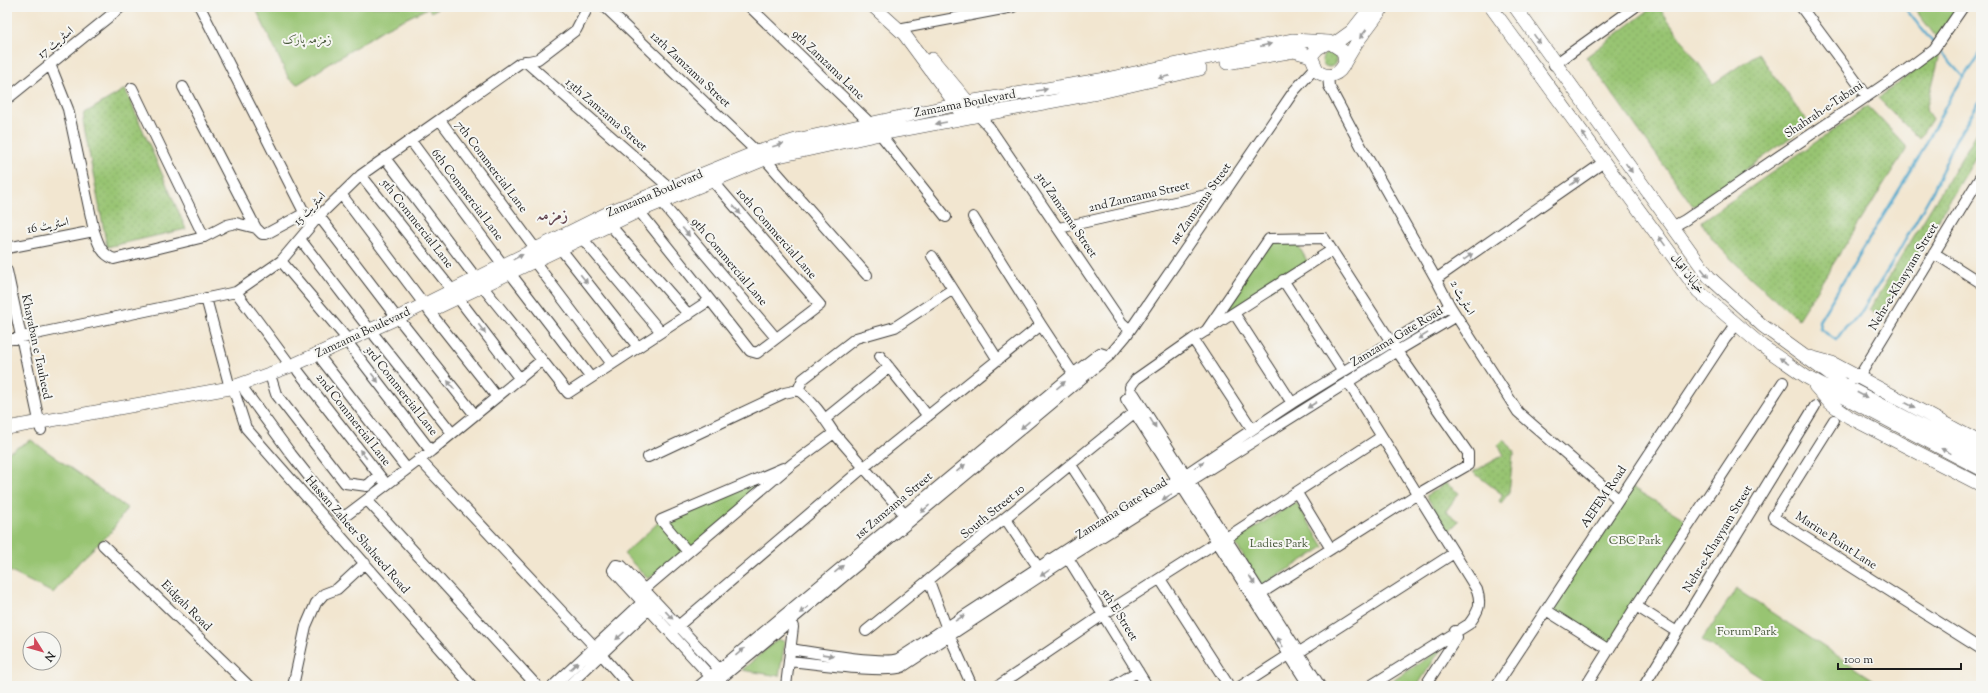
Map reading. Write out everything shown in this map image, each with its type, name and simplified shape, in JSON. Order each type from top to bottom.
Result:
[{"type":"main road","points":[[874,7],[902,28]]},
{"type":"main road","points":[[886,7],[962,104],[979,116]]},
{"type":"main road","points":[[1371,7],[1352,31],[1332,43],[1318,48],[1313,62],[1322,74],[1328,76],[1338,72],[1357,42],[1383,7]]},
{"type":"main road","name":"خیابان اقبال","points":[[1491,7],[1698,291],[1762,346],[1808,378],[1981,469]]},
{"type":"main road","name":"خیابان اقبال","points":[[1515,7],[1554,65],[1709,277],[1763,326],[1798,354],[1846,387],[1981,458]]},
{"type":"main road","name":"Zamzama Boulevard","points":[[237,391],[295,368],[400,321],[535,254],[614,210],[761,155],[796,140],[962,104],[1106,79],[1292,40],[1332,43]]},
{"type":"main road","points":[[1332,43],[1342,51],[1345,62]]},
{"type":"main road","name":"Zamzama Boulevard","points":[[535,254],[560,248],[639,211],[712,180],[761,155],[979,116],[1097,93],[1256,57],[1294,50],[1313,62]]},
{"type":"main road","points":[[962,104],[966,118]]},
{"type":"main road","name":"Zamzama Boulevard","points":[[7,428],[40,425],[237,391],[272,381],[295,368],[322,360],[349,344]]},
{"type":"main road","points":[[1798,354],[1832,364],[1981,443]]},
{"type":"main road","points":[[1808,378],[1829,402],[1849,417],[1981,485]]},
{"type":"main road","name":"Zamzama Boulevard","points":[[7,437],[40,425]]},
{"type":"street","name":"اسٹریٹ 17","points":[[7,99],[121,7]]},
{"type":"street","points":[[200,7],[311,225]]},
{"type":"street","name":"اسٹریٹ 15","points":[[7,340],[236,292],[281,261],[319,216],[361,175],[520,63],[538,59],[576,30],[588,7]]},
{"type":"street","name":"12th Zamzama Street","points":[[605,7],[761,155],[867,275]]},
{"type":"street","name":"9th Zamzama Lane","points":[[750,7],[871,124]]},
{"type":"street","points":[[902,28],[1014,7]]},
{"type":"street","points":[[1554,65],[1635,7]]},
{"type":"street","points":[[1801,7],[1867,96]]},
{"type":"street","name":"Shahrah-e-Tabani","points":[[1672,227],[1685,220],[1934,49],[1963,7]]},
{"type":"street","name":"13th Zamzama Street","points":[[525,62],[670,188]]},
{"type":"street","name":"1st Zamzama Street","points":[[699,686],[714,683],[789,616],[1076,378],[1100,353],[1109,356],[1130,330],[1313,62]]},
{"type":"street","points":[[50,64],[68,109],[99,248],[109,257],[114,259],[204,238],[227,225],[236,224],[256,228]]},
{"type":"street","name":"اسٹریٹ 2","points":[[1328,76],[1328,86],[1450,306],[1518,412],[1618,499]]},
{"type":"street","points":[[183,87],[256,228],[262,234],[266,234],[304,213]]},
{"type":"street","points":[[132,88],[204,238]]},
{"type":"street","name":"3rd Zamzama Street","points":[[979,116],[990,128],[1122,323],[1130,330]]},
{"type":"street","name":"7th Commercial Lane","points":[[440,120],[612,364]]},
{"type":"street","points":[[880,134],[946,217]]},
{"type":"street","name":"6th Commercial Lane","points":[[411,141],[506,269],[591,378]]},
{"type":"street","points":[[385,158],[479,282],[568,393],[710,300]]},
{"type":"street","points":[[1436,279],[1604,162]]},
{"type":"street","name":"5th Commercial Lane","points":[[361,175],[520,378]]},
{"type":"street","name":"Nehr-e-Khayyam Street","points":[[1846,387],[1854,376],[1862,372],[1981,176]]},
{"type":"street","name":"10th Commercial Lane","points":[[712,180],[820,305],[776,338]]},
{"type":"street","name":"2nd Zamzama Street","points":[[1059,228],[1224,191]]},
{"type":"street","points":[[341,194],[497,397]]},
{"type":"street","name":"9th Commercial Lane","points":[[661,202],[776,338]]},
{"type":"street","points":[[639,211],[753,353],[757,353],[776,338]]},
{"type":"street","points":[[319,216],[475,415]]},
{"type":"street","points":[[973,217],[1040,325],[1076,378]]},
{"type":"street","points":[[610,225],[689,315]]},
{"type":"street","name":"اسٹریٹ 16","points":[[7,248],[94,231]]},
{"type":"street","points":[[582,238],[662,332]]},
{"type":"street","points":[[1206,331],[1268,238],[1324,238],[1397,351],[1468,453],[1468,465],[1416,495],[1260,594]]},
{"type":"street","points":[[300,239],[452,434]]},
{"type":"street","points":[[560,248],[638,347]]},
{"type":"street","points":[[1130,396],[1130,387],[1136,378],[1283,280],[1332,250]]},
{"type":"street","points":[[1934,253],[1981,283]]},
{"type":"street","points":[[932,256],[998,360]]},
{"type":"street","name":"3rd Commercial Lane","points":[[281,261],[349,344],[431,451]]},
{"type":"street","name":"Khayaban e Tauheed","points":[[7,271],[40,425]]},
{"type":"street","points":[[1283,280],[1343,372]]},
{"type":"street","points":[[798,390],[803,379],[856,338],[895,328],[953,289]]},
{"type":"street","name":"2nd Commercial Lane","points":[[236,292],[387,485]]},
{"type":"street","name":"Hassan Zaheer Shaheed Road","points":[[206,298],[237,391],[246,428],[472,686]]},
{"type":"street","name":"Zamzama Gate Road","points":[[1183,481],[1252,429],[1450,306]]},
{"type":"street","points":[[1234,313],[1292,403]]},
{"type":"street","name":"Zamzama Gate Road","points":[[789,661],[898,669],[950,637],[1129,515],[1183,481],[1277,428],[1397,351],[1456,316]]},
{"type":"street","points":[[675,629],[863,468],[1040,325]]},
{"type":"street","name":"AEFEM Road","points":[[1496,686],[1720,345],[1736,325]]},
{"type":"street","points":[[1193,339],[1252,429]]},
{"type":"street","points":[[880,356],[928,416]]},
{"type":"street","points":[[1366,358],[1372,367]]},
{"type":"street","points":[[322,360],[407,469]]},
{"type":"street","points":[[237,391],[291,454],[340,515],[345,516],[431,451],[542,360]]},
{"type":"street","points":[[825,419],[889,367]]},
{"type":"street","points":[[272,381],[276,394],[345,484],[367,486],[379,475]]},
{"type":"street","points":[[1348,382],[1416,495],[1454,552],[1477,590],[1480,600],[1478,608],[1469,624],[1455,631],[1370,686]]},
{"type":"street","points":[[1586,686],[1636,606],[1783,382]]},
{"type":"street","points":[[798,390],[825,419],[834,433],[863,468],[905,515]]},
{"type":"street","points":[[648,457],[751,407],[784,393],[798,390]]},
{"type":"street","points":[[1183,481],[1134,394],[1130,396],[1126,399],[1183,481],[1294,654],[1320,686]]},
{"type":"street","name":"Nehr-e-Khayyam Street","points":[[1644,686],[1815,406]]},
{"type":"street","name":"South Street 10","points":[[866,631],[1135,412]]},
{"type":"street","points":[[1271,417],[1277,428]]},
{"type":"street","name":"Marine Point Lane","points":[[1834,420],[1773,517],[1981,649]]},
{"type":"street","points":[[568,686],[598,650],[688,552],[792,464],[834,433]]},
{"type":"street","points":[[998,686],[1104,614],[1296,493],[1381,437]]},
{"type":"street","points":[[420,459],[598,650],[629,686]]},
{"type":"street","points":[[688,552],[661,520],[792,464]]},
{"type":"street","points":[[1071,465],[1108,522]]},
{"type":"street","name":"1st Zamzama Street","points":[[874,546],[905,515],[949,484]]},
{"type":"street","points":[[1296,493],[1331,549]]},
{"type":"street","points":[[367,500],[537,686]]},
{"type":"street","name":"Zamzama Gate Road","points":[[790,649],[831,656],[893,661],[1108,522],[1129,515]]},
{"type":"street","points":[[1005,518],[1038,567]]},
{"type":"street","name":"Eidgah Road","points":[[103,545],[249,686]]},
{"type":"street","points":[[1241,686],[1454,552]]},
{"type":"street","name":"5th E Street","points":[[1068,558],[1104,614],[1147,686]]},
{"type":"street","points":[[293,686],[306,626],[316,603],[324,594],[337,589],[365,563]]},
{"type":"street","points":[[1238,567],[1260,594],[1294,654],[1309,686]]},
{"type":"street","points":[[1160,579],[1229,686]]},
{"type":"street","points":[[929,581],[950,637],[973,685]]},
{"type":"street","points":[[645,598],[675,629],[719,669]]},
{"type":"street","points":[[645,598],[675,629],[714,683]]},
{"type":"street","points":[[1636,606],[1677,632]]},
{"type":"street","points":[[1546,610],[1609,650]]},
{"type":"street","points":[[786,686],[793,627],[789,616]]},
{"type":"street","name":"1st Zamzama Street","points":[[714,683],[719,669],[789,616]]},
{"type":"street","points":[[1425,686],[1457,637],[1455,631]]},
{"type":"street","points":[[553,686],[598,650]]},
{"type":"street","points":[[1114,686],[1138,671]]},
{"type":"green space","name":"زمزمہ پارک","points":[[255,7],[440,7],[431,12],[428,8],[384,29],[298,84],[289,79]]},
{"type":"green space","points":[[1653,7],[1659,7],[1713,84],[1758,53],[1809,124],[1698,205],[1693,206],[1586,57]]},
{"type":"green space","points":[[1913,7],[1963,7],[1940,42]]},
{"type":"green space","points":[[1326,53],[1332,53],[1336,57],[1336,63],[1332,67],[1326,67],[1322,63],[1322,57]]},
{"type":"green space","points":[[1937,54],[1939,58],[1926,110],[1932,119],[1919,139],[1878,98]]},
{"type":"green space","points":[[125,89],[186,229],[107,247],[83,121],[85,113]]},
{"type":"green space","points":[[1868,106],[1906,146],[1906,150],[1798,319],[1729,257],[1706,230],[1702,221]]},
{"type":"green space","points":[[1981,126],[1981,149],[1879,317],[1869,310]]},
{"type":"green space","points":[[1294,238],[1309,264],[1206,331],[1269,239]]},
{"type":"green space","points":[[1504,439],[1515,454],[1513,454],[1509,493],[1501,503],[1499,501],[1503,495],[1473,472],[1504,455],[1498,445]]},
{"type":"green space","points":[[31,440],[127,508],[111,532],[80,561],[53,593],[7,570],[7,453]]},
{"type":"green space","points":[[792,464],[688,552],[648,579],[624,554],[661,520]]},
{"type":"green space","points":[[1445,483],[1459,493],[1446,511],[1459,521],[1449,531],[1426,496]]},
{"type":"green space","name":"CBC Park","points":[[1628,485],[1691,523],[1609,650],[1546,610]]},
{"type":"green space","name":"Ladies Park","points":[[1296,502],[1324,547],[1262,586],[1234,541]]},
{"type":"green space","name":"Forum Park","points":[[1736,589],[1883,686],[1774,686],[1702,640]]},
{"type":"green space","points":[[778,639],[785,642],[779,676],[742,670]]},
{"type":"green space","points":[[1441,649],[1417,686],[1385,686]]},
{"type":"waterway","points":[[1904,7],[1934,44]]},
{"type":"waterway","points":[[1937,48],[1964,78]]},
{"type":"waterway","points":[[1981,51],[1950,98],[1918,159],[1819,321],[1820,329],[1836,340],[1846,326],[1858,317],[1891,265],[1933,191],[1955,141],[1981,99]]},
{"type":"district","name":"زمزمہ","points":[[552,216]]}]
